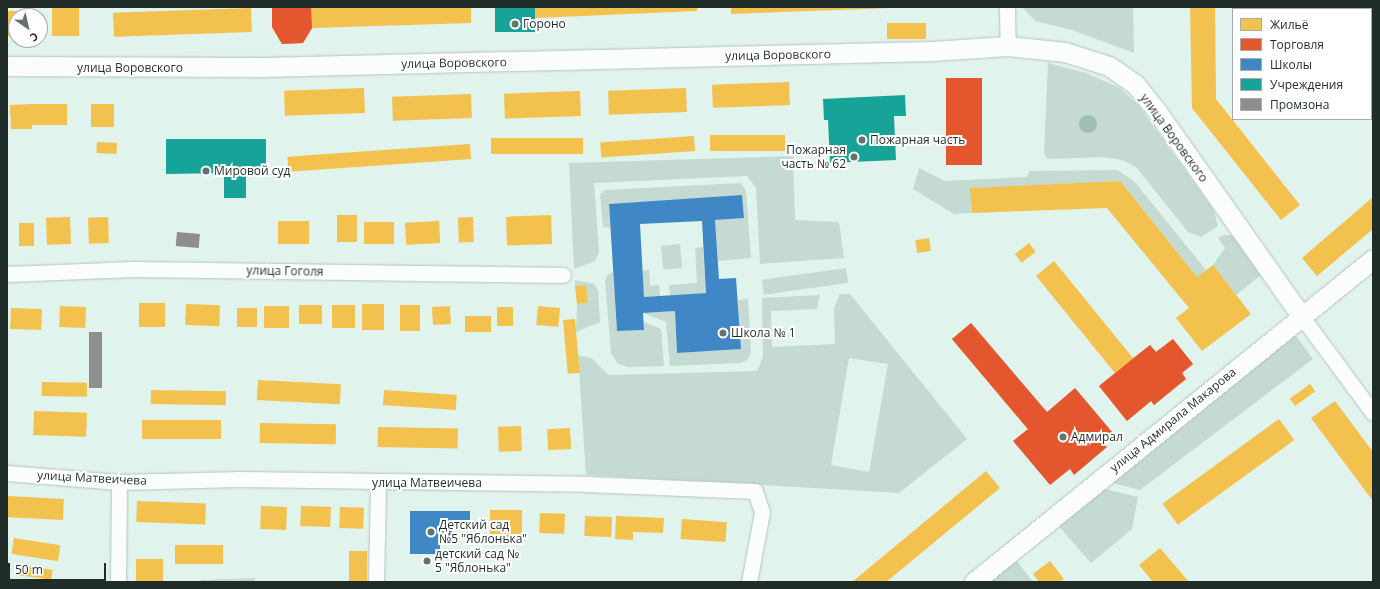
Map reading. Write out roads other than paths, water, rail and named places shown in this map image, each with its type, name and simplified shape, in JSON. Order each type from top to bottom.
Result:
[{"type":"street","points":[[1007,7],[1008,46]]},
{"type":"street","name":"улица Воровского","points":[[7,66],[262,67],[931,52],[1008,46],[1065,52],[1104,64],[1135,84],[1156,110],[1302,317],[1373,413]]},
{"type":"street","name":"улица Адмирала Макарова","points":[[974,582],[1373,259]]},
{"type":"street","name":"улица Гоголя","points":[[7,274],[134,269],[563,275]]},
{"type":"street","name":"улица Матвеичева","points":[[7,473],[119,482],[240,479],[586,484],[755,491],[762,512],[749,582]]},
{"type":"street","points":[[118,582],[119,482]]},
{"type":"street","points":[[376,582],[378,482]]},
{"type":"place","name":"Гороно","points":[[515,24]]},
{"type":"place","name":"Пожарная часть","points":[[862,140]]},
{"type":"place","name":"Пожарная часть № 62","points":[[854,157]]},
{"type":"place","name":"Мировой суд","points":[[206,171]]},
{"type":"place","name":"Школа № 1","points":[[723,333]]},
{"type":"place","name":"Адмирал","points":[[1063,437]]},
{"type":"place","name":"Детский сад №5 \"Яблонька\"","points":[[431,532]]},
{"type":"place","name":"детский сад № 5 \"Яблонька\"","points":[[427,561]]}]
